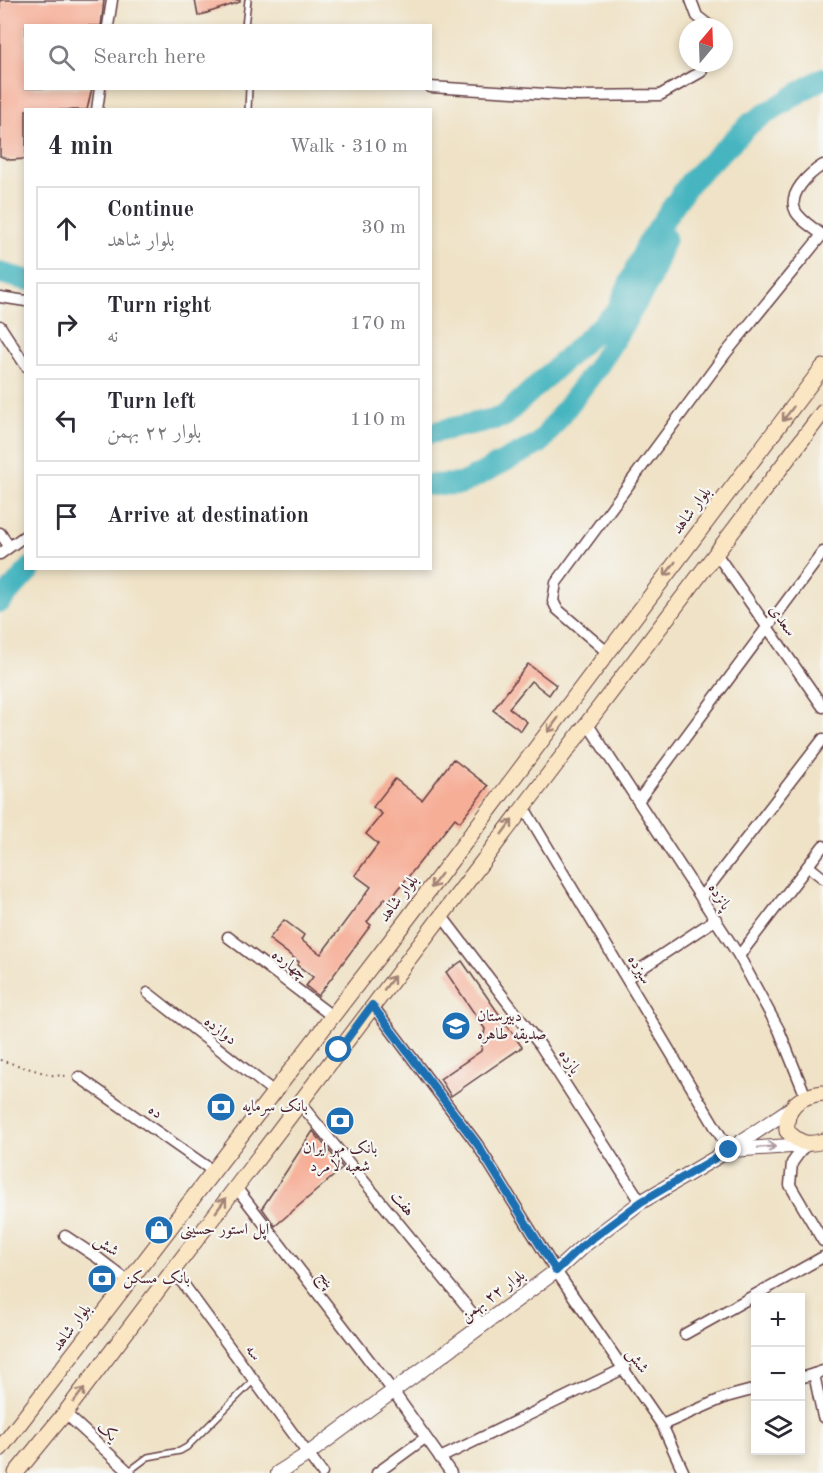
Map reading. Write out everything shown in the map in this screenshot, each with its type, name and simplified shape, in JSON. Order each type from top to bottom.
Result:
[{"type":"main road","name":"بلوار شاهد","points":[[0,1449],[332,1016],[823,367]]},
{"type":"main road","points":[[16,1473],[65,1413],[174,1270],[235,1186],[823,412]]},
{"type":"main road","points":[[529,757],[550,772]]},
{"type":"main road","points":[[823,1094],[806,1097],[790,1109],[786,1119],[787,1131],[795,1140],[805,1145],[823,1141]]},
{"type":"main road","points":[[251,1122],[273,1137]]},
{"type":"street","points":[[108,24],[112,0]]},
{"type":"street","points":[[691,0],[700,18]]},
{"type":"street","points":[[432,87],[578,96],[660,95],[701,72]]},
{"type":"street","points":[[97,108],[100,90]]},
{"type":"street","points":[[607,652],[557,609],[553,601],[556,583],[726,353],[823,236],[802,219],[795,211],[794,203],[808,174],[823,165]]},
{"type":"street","points":[[0,297],[24,301]]},
{"type":"street","points":[[0,326],[24,363]]},
{"type":"street","points":[[0,533],[4,550],[24,536]]},
{"type":"street","name":"سعدی","points":[[716,552],[823,707]]},
{"type":"street","points":[[638,801],[823,552]]},
{"type":"street","name":"پانزده","points":[[587,723],[740,956],[779,1030],[806,1097]]},
{"type":"street","points":[[701,897],[823,739]]},
{"type":"street","name":"سیزده","points":[[524,806],[729,1150]]},
{"type":"street","points":[[740,956],[823,846]]},
{"type":"street","points":[[808,866],[823,878]]},
{"type":"street","name":"یازده","points":[[441,915],[540,1045],[641,1202]]},
{"type":"street","points":[[627,978],[716,919]]},
{"type":"street","name":"چهارده","points":[[228,937],[332,1016]]},
{"type":"street","name":"دوازده","points":[[148,993],[274,1092]]},
{"type":"street","name":"شش","points":[[372,1005],[477,1144],[556,1271],[625,1368],[662,1425],[684,1473]]},
{"type":"street","name":"ده","points":[[79,1077],[213,1171]]},
{"type":"street","name":"هفت","points":[[299,1102],[482,1325]]},
{"type":"street","name":"بلوار ۲۲ بهمن","points":[[278,1473],[308,1454],[556,1271],[582,1246],[641,1202],[729,1150],[790,1109]]},
{"type":"street","points":[[805,1145],[792,1163],[790,1185],[823,1241]]},
{"type":"street","name":"بلوار ۲۲ بهمن","points":[[729,1150],[805,1145]]},
{"type":"street","name":"پنج","points":[[235,1186],[393,1392],[451,1473]]},
{"type":"street","name":"شش","points":[[65,1236],[129,1282]]},
{"type":"street","points":[[685,1334],[823,1257]]},
{"type":"street","name":"سه","points":[[174,1270],[322,1473]]},
{"type":"street","points":[[440,1458],[625,1368]]},
{"type":"street","points":[[818,1373],[823,1417]]},
{"type":"street","points":[[662,1425],[726,1397],[751,1390]]},
{"type":"street","name":"یک","points":[[65,1413],[129,1472]]},
{"type":"street","points":[[377,1473],[425,1438]]},
{"type":"lane","points":[[245,24],[248,0]]},
{"type":"lane","points":[[248,108],[249,90]]},
{"type":"lane","points":[[129,1472],[148,1456],[180,1451],[187,1447],[254,1380]]},
{"type":"path","points":[[0,1060],[51,1075],[79,1077]]},
{"type":"building","points":[[0,0],[104,0],[101,24],[24,24],[24,90],[92,90],[87,108],[24,108],[24,159],[10,160],[0,156]]},
{"type":"building","points":[[195,0],[240,0],[240,2],[198,16]]},
{"type":"building","points":[[528,664],[556,685],[549,695],[531,681],[509,708],[527,722],[521,731],[493,710]]},
{"type":"building","points":[[453,759],[488,786],[460,822],[455,818],[389,901],[385,898],[367,922],[371,925],[318,996],[306,986],[313,977],[297,965],[299,962],[269,939],[284,920],[304,935],[301,940],[321,954],[371,887],[355,875],[378,844],[366,834],[382,814],[373,807],[395,779],[422,800]]},
{"type":"building","points":[[462,961],[522,1047],[451,1096],[440,1079],[481,1051],[485,1029],[446,972]]},
{"type":"building","points":[[313,1131],[343,1168],[275,1226],[262,1208]]},
{"type":"waterway","points":[[432,433],[503,417],[617,311],[647,244],[690,182],[751,123],[823,78]]},
{"type":"waterway","points":[[432,485],[461,484],[540,443],[598,366],[649,282],[665,238]]},
{"type":"waterway","points":[[0,273],[24,279]]},
{"type":"waterway","points":[[0,602],[29,570]]},
{"type":"place","name":"دبیرستان صدیقه طاهره","points":[[456,1026]]},
{"type":"place","name":"بانک سرمایه","points":[[221,1107]]},
{"type":"place","name":"بانک مهر ایران شعبه لامرد","points":[[340,1121]]},
{"type":"place","name":"اپل استور حسینی","points":[[159,1230]]},
{"type":"place","name":"بانک مسکن","points":[[102,1279]]},
{"type":"route","points":[[339,1050],[372,1005],[477,1144],[556,1271],[582,1246],[641,1202],[729,1150]]}]
